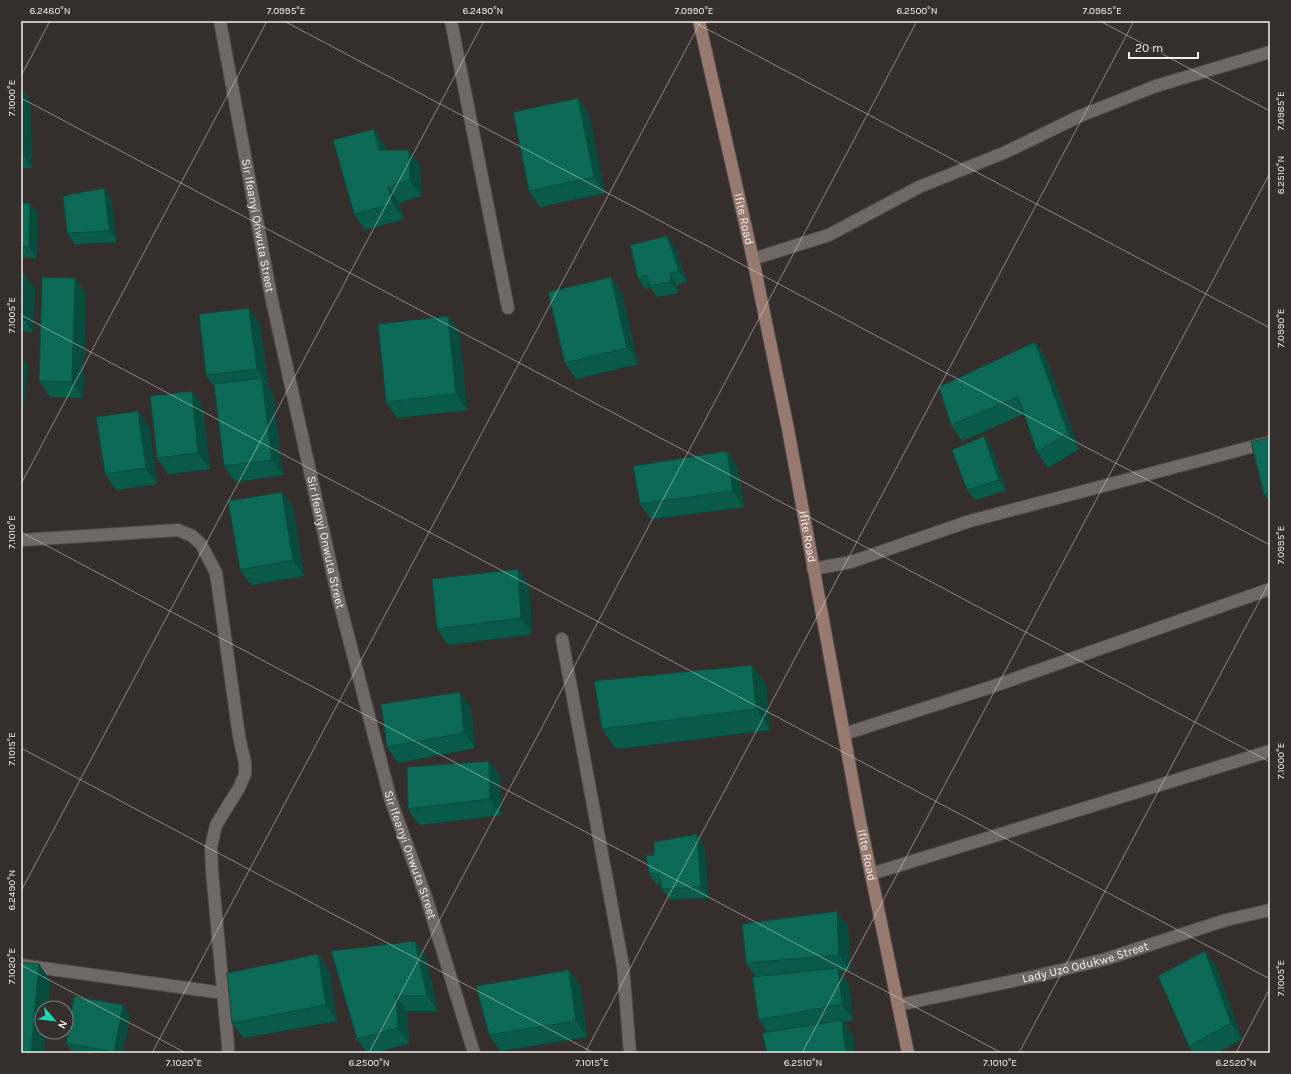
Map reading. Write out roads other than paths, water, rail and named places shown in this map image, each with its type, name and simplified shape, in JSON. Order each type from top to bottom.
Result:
[{"type":"street","name":"Sir Ifeanyi Onwuta Street","points":[[220,21],[271,296],[337,593],[390,801],[427,900],[474,1053]]},
{"type":"street","points":[[451,21],[508,308]]},
{"type":"street","name":"Ifite Road","points":[[699,21],[753,259],[788,428],[860,821],[908,1053]]},
{"type":"street","points":[[753,259],[829,235],[919,187],[1006,152],[1080,116],[1156,86],[1270,52]]},
{"type":"street","points":[[813,569],[851,562],[970,521],[1270,442]]},
{"type":"street","points":[[24,540],[178,530],[192,536],[201,544],[216,573],[239,736],[245,763],[245,774],[239,788],[216,825],[211,847],[228,1053]]},
{"type":"street","points":[[844,734],[991,687],[1270,589]]},
{"type":"street","points":[[562,639],[623,966],[630,1053]]},
{"type":"street","points":[[871,874],[1270,751]]},
{"type":"street","name":"Lady Uzo Odukwe Street","points":[[898,1005],[1036,976],[1106,959],[1226,920],[1270,910]]},
{"type":"street","points":[[21,966],[223,993]]}]
